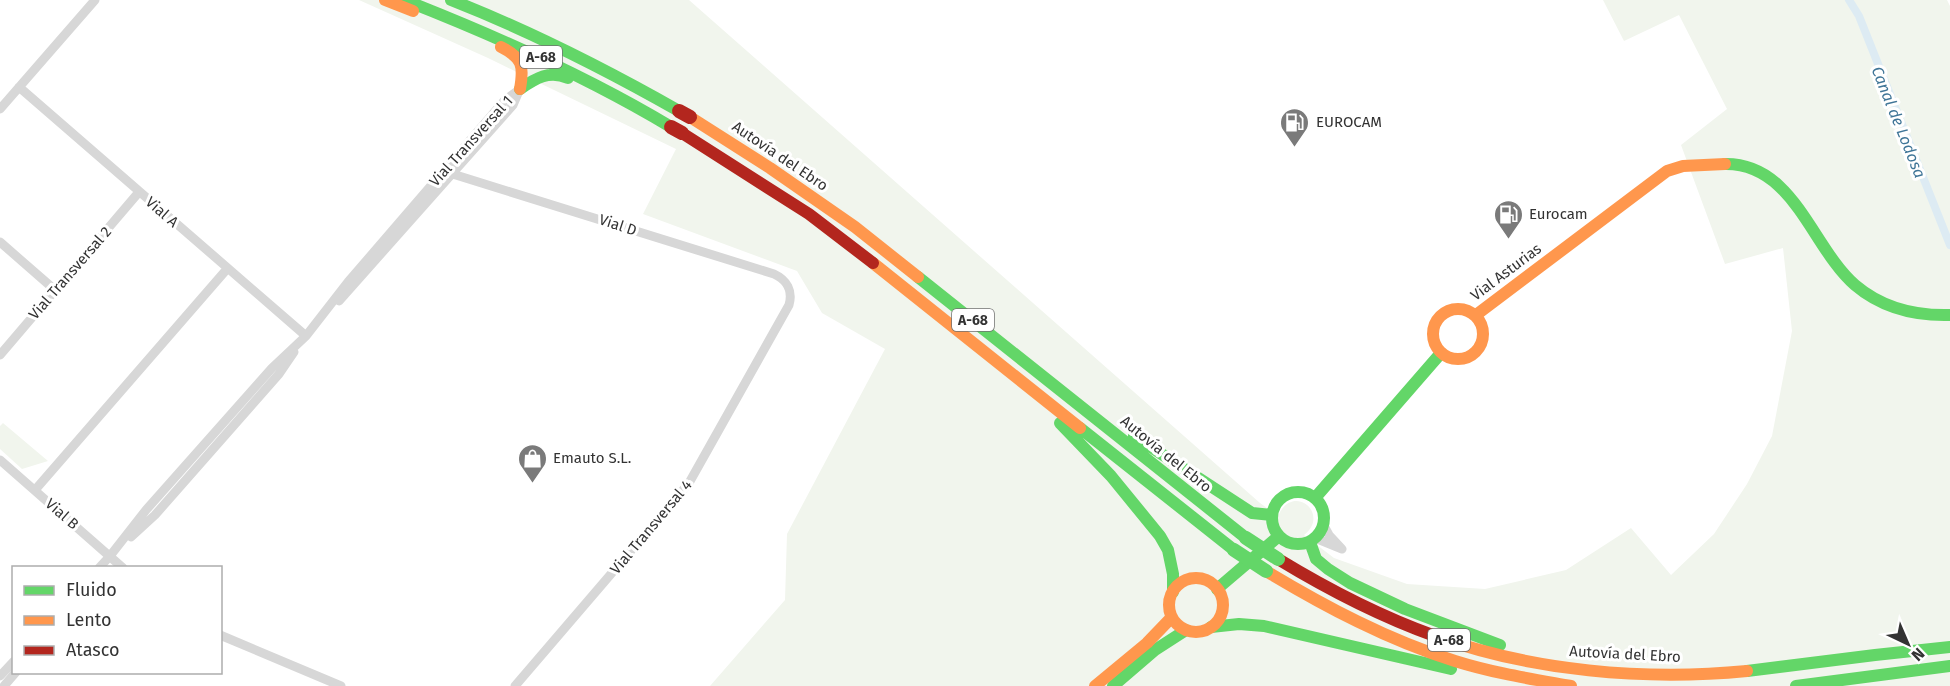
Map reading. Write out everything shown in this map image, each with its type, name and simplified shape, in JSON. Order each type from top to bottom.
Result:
[{"type":"main road","points":[[385,0],[441,21],[512,53],[522,65],[520,89]]},
{"type":"main road","name":"A-68","points":[[404,0],[462,22],[541,57],[613,93],[677,130],[827,227],[1234,550],[1304,594],[1398,640],[1456,661],[1571,686]]},
{"type":"main road","name":"Autovía del Ebro","points":[[451,0],[550,42],[621,78],[770,168],[855,227],[1246,538],[1357,604],[1407,626],[1459,644],[1539,663],[1587,671],[1636,674],[1724,673],[1950,647]]},
{"type":"main road","points":[[520,89],[537,77],[550,73],[563,76],[644,118],[677,130]]},
{"type":"main road","name":"Vial Asturias","points":[[1476,315],[1672,169],[1726,162],[1743,165],[1757,171],[1784,190],[1797,204],[1844,274],[1872,298],[1906,312],[1950,315]]},
{"type":"main road","points":[[1457,309],[1467,310],[1476,315],[1482,323],[1484,333],[1477,352],[1460,360],[1441,353],[1435,345],[1433,336],[1434,326],[1439,317],[1447,311],[1457,309]]},
{"type":"main road","points":[[1007,347],[1069,388],[1151,448],[1252,513],[1272,515]]},
{"type":"main road","points":[[1315,498],[1441,353]]},
{"type":"main road","points":[[1002,365],[1017,385],[1050,413],[1111,476],[1160,536],[1168,550],[1173,574],[1170,610],[1178,625],[1186,630],[1192,632],[1239,624],[1264,626],[1401,656],[1480,677],[1530,686]]},
{"type":"main road","points":[[1302,493],[1315,498],[1324,514],[1321,531],[1312,540],[1294,544],[1279,536],[1273,524],[1272,515],[1280,501],[1287,495],[1302,493]]},
{"type":"main road","points":[[1217,589],[1279,536]]},
{"type":"main road","points":[[1312,540],[1316,558],[1335,574],[1367,592],[1427,618],[1512,649],[1542,657],[1636,674]]},
{"type":"main road","points":[[1173,592],[1184,581],[1191,579],[1200,578],[1210,582],[1222,598],[1218,621],[1211,627]]},
{"type":"main road","points":[[1095,686],[1147,643],[1172,617]]},
{"type":"main road","points":[[1113,686],[1155,650],[1186,630]]},
{"type":"main road","points":[[1796,686],[1950,666]]},
{"type":"street","points":[[0,109],[95,0]]},
{"type":"street","name":"Vial A","points":[[19,87],[306,336]]},
{"type":"street","name":"Vial Transversal 1","points":[[102,566],[155,516],[279,374],[348,282],[504,101],[520,89]]},
{"type":"street","name":"Vial Transversal 1","points":[[306,336],[513,105],[520,89]]},
{"type":"street","name":"Vial D","points":[[443,171],[774,274],[783,279],[788,287]]},
{"type":"street","name":"Vial Transversal 2","points":[[0,355],[139,192]]},
{"type":"street","points":[[0,242],[55,290]]},
{"type":"street","points":[[35,490],[227,268]]},
{"type":"street","name":"Vial Transversal 4","points":[[515,686],[689,483],[789,305],[791,299],[788,287]]},
{"type":"street","name":"Vial B","points":[[0,460],[122,566]]},
{"type":"street","points":[[1312,540],[1342,549],[1329,535],[1323,524]]},
{"type":"street","points":[[222,636],[341,686]]},
{"type":"street","points":[[0,676],[12,663]]},
{"type":"street","points":[[4,686],[14,674]]},
{"type":"shaded area","points":[[359,0],[689,0],[1260,503],[1278,516],[1285,506],[1292,502],[1307,505],[1312,511],[1313,518],[1311,527],[1304,535],[1334,558],[1407,584],[1485,589],[1566,570],[1631,528],[1671,575],[1714,534],[1747,484],[1772,436],[1792,331],[1783,248],[1725,264],[1681,145],[1727,109],[1679,15],[1624,41],[1603,0],[1947,0],[1950,6],[1950,686],[710,686],[785,600],[787,534],[885,349],[822,313],[797,271],[643,214],[676,149],[488,58]]},
{"type":"shaded area","points":[[3,423],[48,461],[22,469],[0,449],[0,426]]},
{"type":"waterway","name":"Canal de Lodosa","points":[[1849,0],[1859,16],[1950,245]]},
{"type":"traffic: fast","points":[[404,0],[540,58],[639,108],[671,127]]},
{"type":"traffic: fast","points":[[451,0],[567,51],[679,111]]},
{"type":"traffic: fast","points":[[520,89],[543,76],[555,75],[568,78]]},
{"type":"traffic: fast","points":[[1725,164],[1749,167],[1768,177],[1785,192],[1840,269],[1865,293],[1900,309],[1924,314],[1950,315]]},
{"type":"traffic: fast","points":[[918,277],[1246,538]]},
{"type":"traffic: fast","points":[[1315,498],[1441,353]]},
{"type":"traffic: fast","points":[[1060,423],[1111,476],[1160,536],[1168,550],[1173,574],[1173,592]]},
{"type":"traffic: fast","points":[[1080,428],[1234,550]]},
{"type":"traffic: fast","points":[[1134,436],[1252,513],[1272,515]]},
{"type":"traffic: fast","points":[[1298,492],[1308,494],[1316,500],[1322,508],[1324,518],[1322,528],[1316,536],[1308,542],[1298,544],[1288,542],[1280,536],[1274,528],[1272,518],[1274,508],[1280,500],[1288,494],[1298,492]]},
{"type":"traffic: fast","points":[[1217,589],[1279,536]]},
{"type":"traffic: fast","points":[[1246,538],[1278,559]]},
{"type":"traffic: fast","points":[[1310,542],[1316,559],[1350,583],[1405,609],[1500,645]]},
{"type":"traffic: fast","points":[[1234,550],[1266,571]]},
{"type":"traffic: fast","points":[[1211,627],[1239,624],[1264,626],[1451,669]]},
{"type":"traffic: fast","points":[[1113,686],[1155,650],[1186,630]]},
{"type":"traffic: fast","points":[[1747,671],[1950,647]]},
{"type":"traffic: fast","points":[[1796,686],[1950,666]]},
{"type":"traffic: slow","points":[[385,0],[413,11]]},
{"type":"traffic: slow","points":[[501,47],[518,59],[522,69],[520,89]]},
{"type":"traffic: slow","points":[[690,117],[770,168],[855,227],[918,277]]},
{"type":"traffic: slow","points":[[1476,315],[1667,171],[1683,166],[1725,164]]},
{"type":"traffic: slow","points":[[873,263],[1080,428]]},
{"type":"traffic: slow","points":[[1453,309],[1463,309],[1476,316],[1483,329],[1483,334],[1483,339],[1476,352],[1463,359],[1453,359],[1444,355],[1437,348],[1433,339],[1433,329],[1437,320],[1444,313],[1453,309]]},
{"type":"traffic: slow","points":[[1266,571],[1358,622],[1430,653],[1484,669],[1571,686]]},
{"type":"traffic: slow","points":[[1196,578],[1206,580],[1215,586],[1221,595],[1223,605],[1221,615],[1215,624],[1206,630],[1196,632],[1186,630],[1177,624],[1171,615],[1169,605],[1171,595],[1177,586],[1186,580],[1196,578]]},
{"type":"traffic: slow","points":[[1095,686],[1147,643],[1172,617]]},
{"type":"traffic: slow","points":[[1435,636],[1510,658],[1589,670],[1668,675],[1747,671]]},
{"type":"traffic: jam","points":[[679,111],[690,117]]},
{"type":"traffic: jam","points":[[671,127],[682,133]]},
{"type":"traffic: jam","points":[[682,133],[809,214],[873,263]]},
{"type":"traffic: jam","points":[[1278,559],[1355,602],[1435,636]]},
{"type":"place","name":"EUROCAM","points":[[1295,148]]},
{"type":"place","name":"Eurocam","points":[[1508,240]]},
{"type":"place","name":"Emauto S.L.","points":[[532,484]]}]
